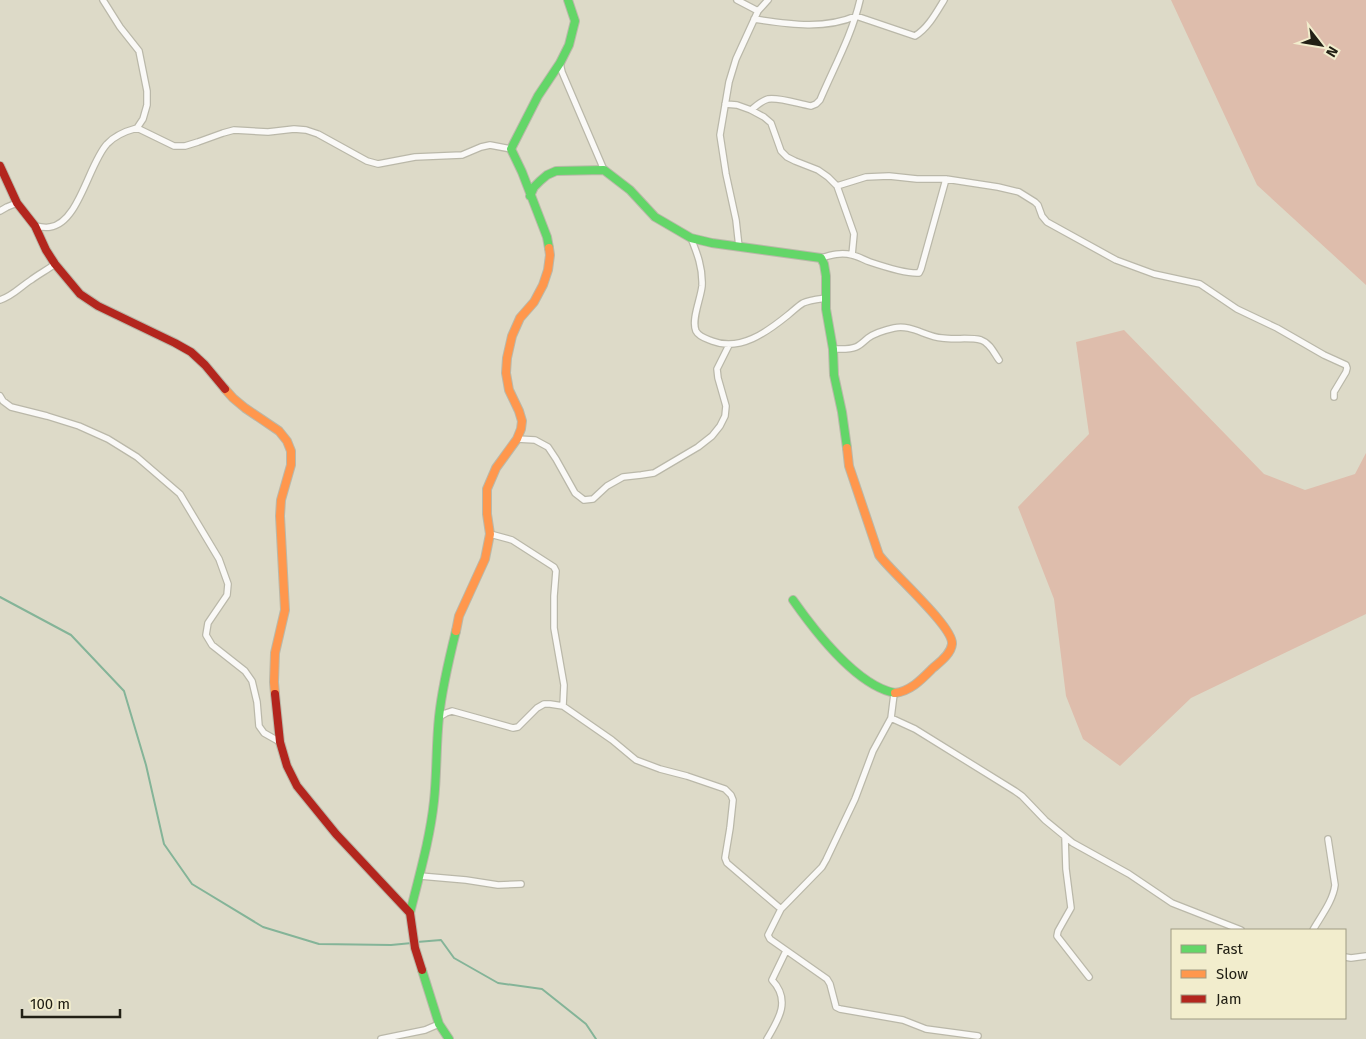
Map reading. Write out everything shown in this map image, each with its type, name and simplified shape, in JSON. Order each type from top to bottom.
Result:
[{"type":"street","points":[[35,226],[51,227],[60,224],[69,215],[81,196],[99,154],[121,133],[137,128],[143,119],[147,91],[139,51],[137,46],[120,27],[103,0]]},
{"type":"street","points":[[511,149],[538,96],[569,45],[575,21],[569,0]]},
{"type":"street","points":[[737,0],[758,11]]},
{"type":"street","points":[[739,247],[736,220],[720,136],[725,104],[736,60],[758,11],[768,0]]},
{"type":"street","points":[[751,110],[768,99],[811,106],[820,100],[856,16],[860,0]]},
{"type":"street","points":[[754,19],[792,24],[824,25],[844,22],[856,16],[915,36],[922,32],[944,0]]},
{"type":"street","points":[[560,62],[562,72],[604,170],[630,190],[655,217],[691,238],[712,243],[821,258],[838,254],[852,255],[872,263],[919,273],[946,179]]},
{"type":"street","points":[[725,104],[737,105],[764,117],[771,123],[782,151],[787,157],[818,170],[837,186],[854,234],[852,255]]},
{"type":"street","points":[[137,128],[174,146],[185,146],[234,130],[268,132],[294,129],[306,130],[318,134],[367,161],[378,164],[415,157],[462,154],[490,145],[511,149]]},
{"type":"street","points":[[449,1039],[439,1024],[415,948],[410,913],[427,846],[434,802],[439,717],[450,654],[459,616],[485,559],[490,534],[487,514],[487,489],[496,468],[517,439],[521,429],[522,421],[519,411],[509,390],[506,358],[512,336],[520,318],[534,302],[544,285],[550,255],[547,237],[511,149]]},
{"type":"street","points":[[0,166],[17,203],[35,226],[46,250],[72,286],[88,300],[191,352],[206,365],[233,398],[279,431],[287,441],[291,465],[281,500],[280,516],[285,610],[275,653],[275,692],[280,742],[287,766],[297,786],[336,834],[410,913]]},
{"type":"street","points":[[530,196],[534,187],[540,181],[556,171],[604,170]]},
{"type":"street","points":[[837,186],[866,177],[889,176],[917,179],[946,179],[1019,192],[1035,202],[1047,222],[1116,260],[1154,274],[1195,282],[1237,309],[1346,365],[1346,372],[1334,392],[1334,397]]},
{"type":"street","points":[[0,211],[7,206],[17,203]]},
{"type":"street","points":[[691,238],[702,273],[702,287],[695,319],[696,331],[703,338],[728,345],[758,337],[803,303],[826,298]]},
{"type":"street","points":[[793,600],[818,634],[848,664],[882,690],[894,694],[908,689],[920,680],[951,649],[952,641],[948,632],[915,593],[887,566],[880,554],[849,466],[842,412],[834,375],[833,349],[829,331],[826,298],[826,276],[821,258]]},
{"type":"street","points":[[0,300],[14,294],[30,280],[55,264]]},
{"type":"street","points":[[833,349],[857,347],[879,332],[895,327],[908,328],[943,339],[981,340],[990,346],[998,360]]},
{"type":"street","points":[[517,439],[535,440],[548,447],[575,493],[584,500],[594,499],[607,486],[623,477],[654,473],[698,447],[712,436],[720,426],[725,416],[726,406],[718,378],[718,369],[728,345]]},
{"type":"street","points":[[0,396],[11,407],[72,423],[108,439],[137,457],[180,494],[219,559],[228,584],[227,596],[208,623],[206,635],[212,645],[245,671],[252,681],[257,702],[259,726],[264,733],[280,742]]},
{"type":"street","points":[[490,534],[512,540],[554,567],[556,571],[554,628],[564,685],[563,706]]},
{"type":"street","points":[[894,694],[891,718],[873,751],[855,799],[826,860],[822,867],[781,909],[768,935],[770,939],[827,980],[830,984],[836,1007],[840,1009],[903,1020],[926,1029],[978,1036]]},
{"type":"street","points":[[439,717],[452,711],[513,728],[518,727],[537,708],[544,704],[563,706],[612,740],[636,760],[725,789],[733,800],[725,858],[727,863],[781,909]]},
{"type":"street","points":[[891,718],[915,729],[1015,791],[1045,820],[1082,849],[1128,874],[1172,903],[1238,929]]},
{"type":"street","points":[[1065,837],[1066,869],[1071,908],[1057,936],[1089,977]]},
{"type":"street","points":[[1314,929],[1334,892],[1335,885],[1328,838]]},
{"type":"street","points":[[420,876],[498,885],[521,884]]},
{"type":"street","points":[[767,1039],[774,1028],[782,1007],[783,1000],[772,980],[786,951]]},
{"type":"street","points":[[1346,957],[1366,956]]},
{"type":"street","points":[[381,1039],[425,1030],[439,1024]]},
{"type":"shaded area","points":[[1171,0],[1366,0],[1366,285],[1257,185]]},
{"type":"shaded area","points":[[1124,330],[1264,474],[1305,490],[1355,474],[1366,453],[1366,614],[1191,698],[1120,766],[1083,739],[1066,696],[1054,599],[1018,507],[1089,434],[1076,342]]},
{"type":"waterway","points":[[0,597],[71,635],[124,691],[146,765],[164,844],[192,884],[263,927],[319,944],[391,945],[412,943]]},
{"type":"waterway","points":[[417,942],[441,940],[454,958],[498,983],[542,989],[586,1024],[596,1039]]},
{"type":"traffic: fast","points":[[549,248],[547,237],[511,149],[538,96],[560,63],[569,45],[575,21],[568,0]]},
{"type":"traffic: fast","points":[[530,196],[534,187],[540,181],[556,171],[604,170],[630,190],[655,217],[691,238],[712,243],[821,258],[826,276],[826,309],[833,349],[834,375],[847,448]]},
{"type":"traffic: fast","points":[[793,600],[824,641],[852,668],[866,680],[895,693]]},
{"type":"traffic: fast","points":[[410,913],[430,829],[435,790],[440,706],[456,631]]},
{"type":"traffic: fast","points":[[422,970],[439,1024],[449,1039]]},
{"type":"traffic: slow","points":[[456,631],[459,616],[485,559],[490,534],[487,514],[487,489],[496,468],[517,439],[521,429],[522,421],[519,411],[509,390],[506,373],[507,358],[512,336],[520,318],[534,302],[543,285],[548,270],[549,248]]},
{"type":"traffic: slow","points":[[225,389],[245,408],[279,431],[287,441],[291,451],[291,465],[281,500],[280,516],[285,610],[275,653],[275,694]]},
{"type":"traffic: slow","points":[[847,448],[849,466],[879,555],[943,625],[950,636],[952,644],[945,658],[920,680],[906,690],[895,693]]},
{"type":"traffic: jam","points":[[0,166],[17,203],[35,226],[46,250],[80,294],[98,306],[191,352],[205,365],[225,389]]},
{"type":"traffic: jam","points":[[275,694],[280,742],[287,766],[297,786],[336,834],[410,913],[415,948],[422,970]]}]
